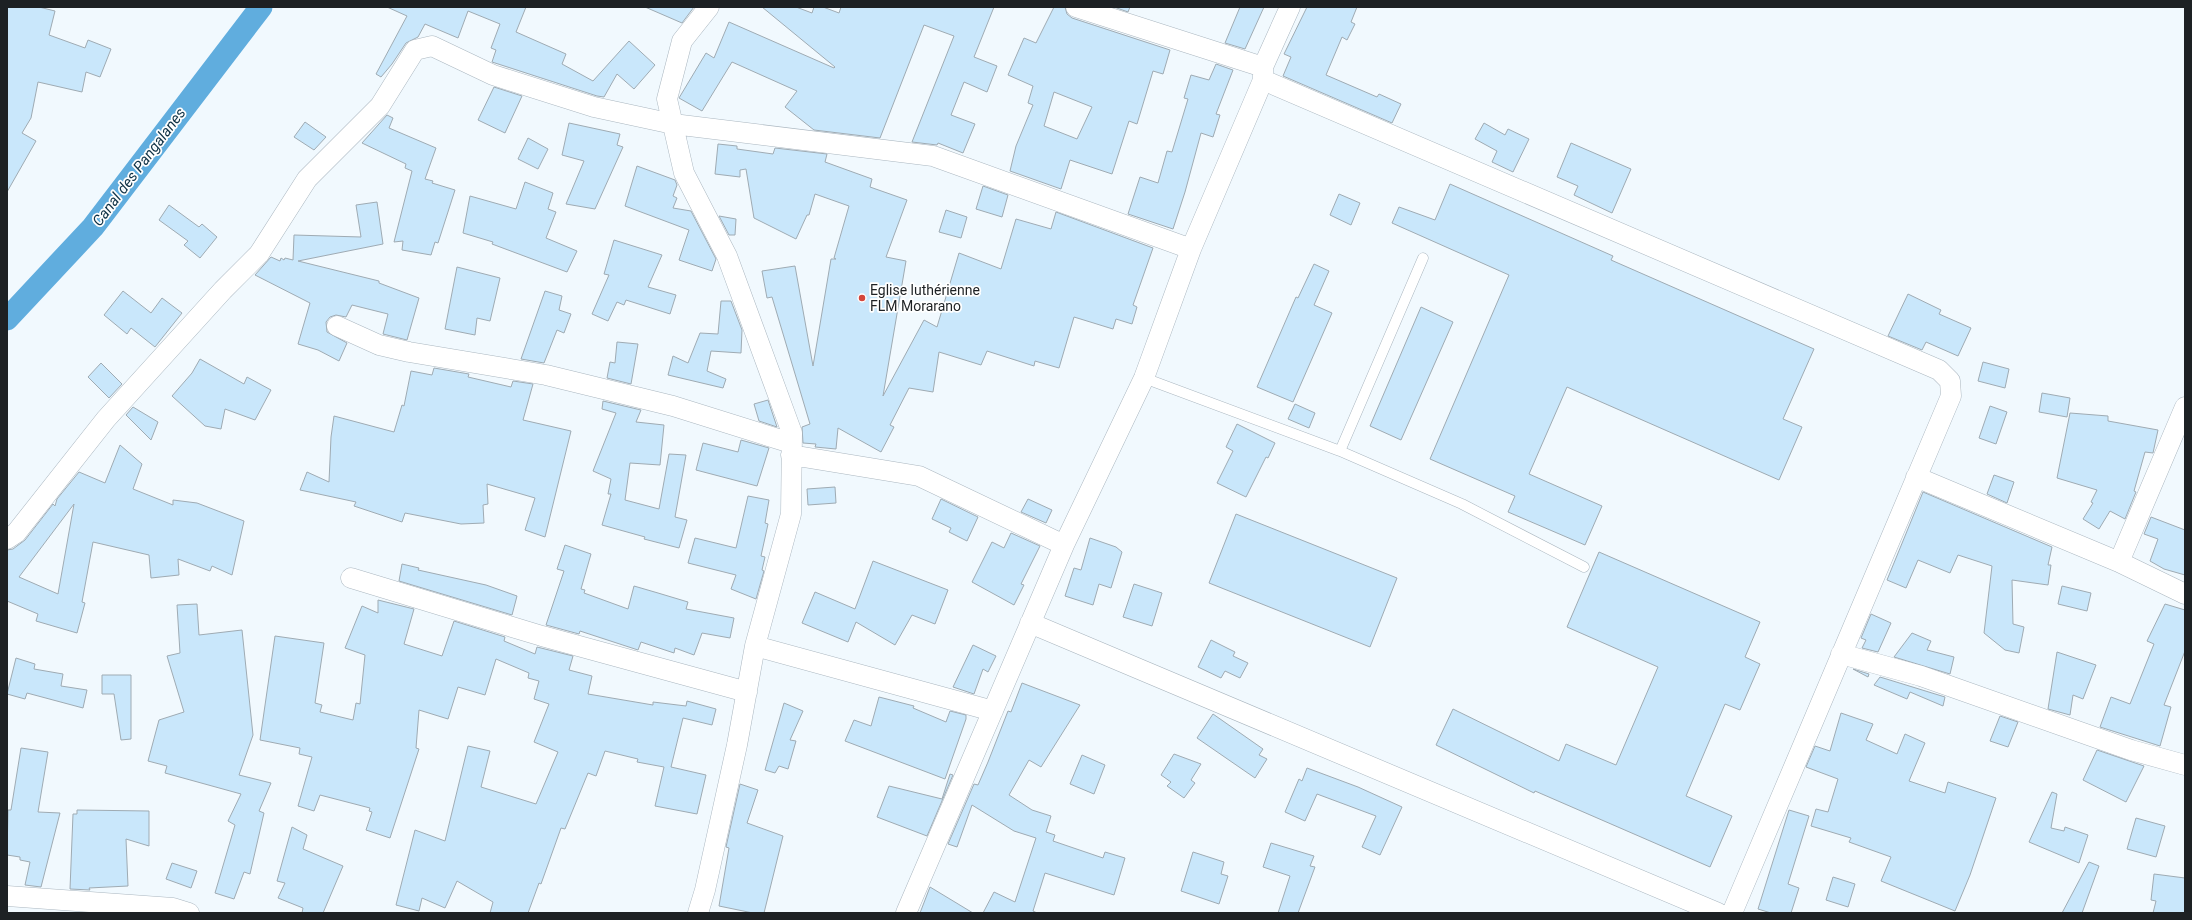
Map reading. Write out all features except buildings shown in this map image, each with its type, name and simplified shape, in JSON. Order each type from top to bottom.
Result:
[{"type":"street","points":[[698,913],[707,882],[747,692],[755,646],[791,514],[792,433],[727,256],[684,173],[667,99],[682,41],[709,7]]},
{"type":"street","points":[[1076,7],[1263,74],[1939,370],[1950,381],[1950,396],[1732,913]]},
{"type":"street","points":[[906,913],[1064,545],[1144,378],[1190,249],[1290,7]]},
{"type":"street","points":[[7,539],[16,533],[106,419],[223,290],[259,254],[307,179],[380,106],[416,50],[432,46],[493,75],[594,107],[673,124],[932,156],[1190,249]]},
{"type":"street","points":[[336,326],[378,345],[409,352],[546,375],[673,406],[791,449],[919,476],[1064,545]]},
{"type":"street","points":[[2119,562],[2185,407]]},
{"type":"street","points":[[1916,477],[2119,562],[2185,594]]},
{"type":"street","points":[[351,578],[542,636],[747,692]]},
{"type":"street","points":[[1030,623],[1718,913]]},
{"type":"street","points":[[755,646],[993,711]]},
{"type":"street","points":[[1841,654],[1921,676],[2131,750],[2185,765]]},
{"type":"street","points":[[7,896],[173,908],[189,913]]},
{"type":"lane","points":[[1340,451],[1423,258]]},
{"type":"lane","points":[[1144,378],[1340,451],[1462,504],[1584,567]]},
{"type":"waterway","name":"Canal des Pangalanes","points":[[7,319],[93,227],[261,7]]},
{"type":"place","name":"Eglise luthérienne FLM Morarano","points":[[862,298]]}]
